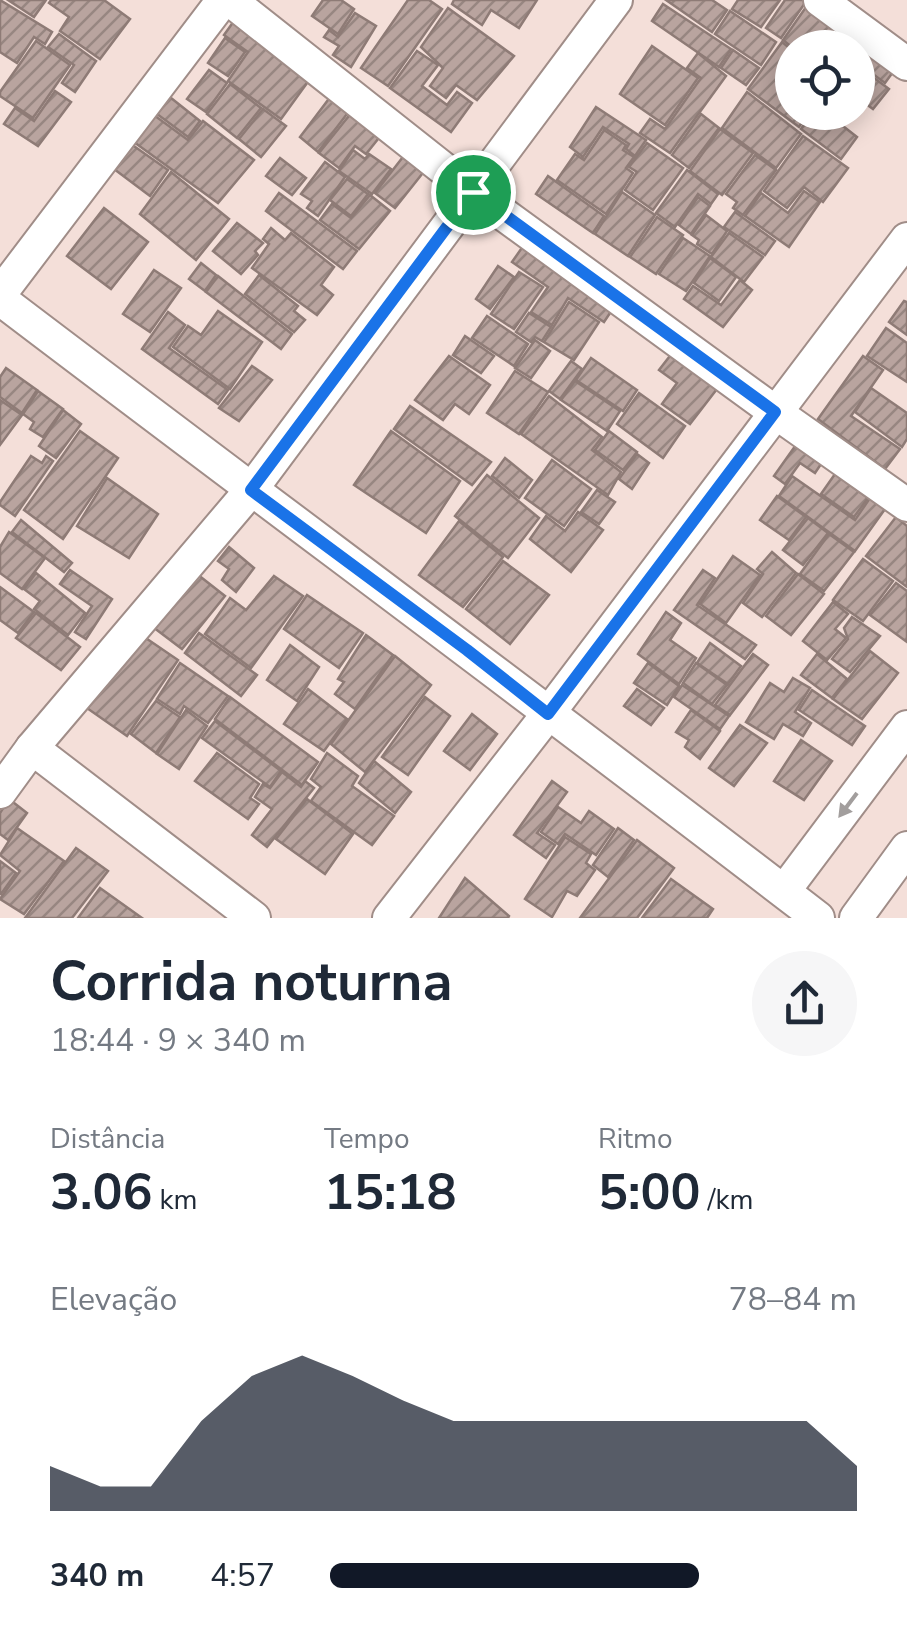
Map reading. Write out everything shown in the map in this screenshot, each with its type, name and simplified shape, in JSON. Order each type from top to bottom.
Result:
[{"type":"street","points":[[818,918],[0,297],[227,0],[473,192],[907,505]]},
{"type":"street","points":[[0,792],[32,748],[251,490],[616,0]]},
{"type":"street","points":[[820,0],[907,64]]},
{"type":"street","points":[[390,918],[907,240]]},
{"type":"street","points":[[784,891],[907,727]]},
{"type":"street","points":[[32,748],[254,918]]},
{"type":"street","points":[[856,918],[907,848]]},
{"type":"building","points":[[0,0],[52,32],[45,44],[34,37],[17,63],[0,52]]},
{"type":"building","points":[[8,0],[46,0],[34,17]]},
{"type":"building","points":[[104,0],[130,19],[100,59],[60,31],[69,17],[49,3]]},
{"type":"building","points":[[323,0],[341,0],[354,9],[338,34],[312,16]]},
{"type":"building","points":[[408,0],[429,0],[442,9],[388,86],[361,68]]},
{"type":"building","points":[[454,0],[537,0],[519,28],[491,10],[482,25],[452,4]]},
{"type":"building","points":[[666,0],[712,0],[727,10],[712,32]]},
{"type":"building","points":[[738,0],[780,0],[761,27],[732,9]]},
{"type":"building","points":[[785,0],[807,0],[786,30],[775,30],[775,34],[766,28]]},
{"type":"building","points":[[811,0],[849,30],[790,30]]},
{"type":"building","points":[[663,4],[731,49],[719,67],[652,21]]},
{"type":"building","points":[[448,8],[514,56],[477,100],[456,85],[446,98],[430,86],[443,68],[421,47]]},
{"type":"building","points":[[730,11],[775,44],[761,65],[715,34]]},
{"type":"building","points":[[355,13],[376,26],[351,67],[333,55],[339,46],[324,37],[329,30],[338,37]]},
{"type":"building","points":[[239,14],[315,72],[281,119],[228,81],[248,52],[224,35]]},
{"type":"building","points":[[59,34],[96,61],[75,92],[62,83],[74,65],[48,47]]},
{"type":"building","points":[[225,38],[245,52],[228,76],[208,63]]},
{"type":"building","points":[[36,41],[70,65],[33,118],[0,96],[0,92]]},
{"type":"building","points":[[652,46],[698,78],[665,125],[620,94]]},
{"type":"building","points":[[875,49],[898,65],[885,83],[875,76]]},
{"type":"building","points":[[733,50],[759,68],[746,85],[721,68]]},
{"type":"building","points":[[417,51],[438,65],[422,86],[447,105],[457,92],[472,103],[451,132],[390,88]]},
{"type":"building","points":[[775,52],[775,109],[748,89]]},
{"type":"building","points":[[698,53],[726,76],[670,153],[640,133],[650,119],[665,129],[701,78],[687,68]]},
{"type":"building","points":[[209,70],[227,83],[206,112],[187,99]]},
{"type":"building","points":[[875,79],[889,89],[875,106]]},
{"type":"building","points":[[230,84],[261,108],[237,138],[207,114]]},
{"type":"building","points":[[55,91],[71,102],[38,146],[4,124],[15,108],[34,121]]},
{"type":"building","points":[[747,92],[775,114],[775,130],[796,130],[801,134],[776,168],[722,128]]},
{"type":"building","points":[[166,94],[200,121],[188,137],[153,111]]},
{"type":"building","points":[[331,96],[350,110],[318,152],[300,137]]},
{"type":"building","points":[[596,107],[646,140],[635,156],[626,149],[629,144],[603,127],[583,157],[570,147]]},
{"type":"building","points":[[263,109],[286,126],[261,157],[239,139]]},
{"type":"building","points":[[147,110],[188,140],[203,121],[254,160],[218,203],[127,137]]},
{"type":"building","points":[[352,112],[382,134],[366,154],[355,146],[339,168],[319,153]]},
{"type":"building","points":[[701,114],[719,128],[689,168],[672,155]]},
{"type":"building","points":[[720,129],[753,153],[722,195],[690,171]]},
{"type":"building","points":[[604,130],[626,145],[623,150],[634,157],[626,168],[633,173],[606,214],[557,180],[575,154],[584,160]]},
{"type":"building","points":[[802,130],[848,130],[857,137],[841,159]]},
{"type":"building","points":[[803,136],[848,168],[823,202],[804,187],[787,208],[764,191]]},
{"type":"building","points":[[647,143],[683,168],[653,210],[625,190],[637,172],[629,167]]},
{"type":"building","points":[[131,144],[168,170],[150,196],[114,169]]},
{"type":"building","points":[[353,150],[365,159],[369,154],[391,169],[372,194],[339,171]]},
{"type":"building","points":[[406,153],[426,169],[395,208],[375,193]]},
{"type":"building","points":[[755,155],[776,170],[743,215],[733,208],[737,202],[726,194]]},
{"type":"building","points":[[280,158],[306,178],[292,195],[266,176]]},
{"type":"building","points":[[325,162],[345,177],[318,216],[307,208],[312,201],[301,194]]},
{"type":"building","points":[[687,170],[718,194],[711,204],[698,194],[675,227],[656,213]]},
{"type":"building","points":[[171,172],[229,219],[196,260],[140,214]]},
{"type":"building","points":[[548,176],[604,216],[593,233],[536,194]]},
{"type":"building","points":[[347,179],[368,194],[351,216],[330,200]]},
{"type":"building","points":[[804,191],[820,202],[789,247],[745,216],[761,193],[788,213]]},
{"type":"building","points":[[622,192],[655,215],[628,256],[595,234]]},
{"type":"building","points":[[279,193],[357,251],[343,269],[266,211]]},
{"type":"building","points":[[370,195],[390,211],[359,249],[320,220],[332,204],[351,218]]},
{"type":"building","points":[[698,197],[710,206],[691,234],[679,225]]},
{"type":"building","points":[[104,208],[148,242],[111,289],[67,256]]},
{"type":"building","points":[[735,212],[775,241],[765,255],[724,227]]},
{"type":"building","points":[[706,215],[727,231],[712,254],[697,244],[699,240],[692,235]]},
{"type":"building","points":[[657,217],[683,235],[656,274],[630,257]]},
{"type":"building","points":[[237,223],[263,243],[241,274],[213,251]]},
{"type":"building","points":[[271,228],[285,240],[291,233],[334,267],[321,285],[333,295],[317,315],[252,268],[269,244],[263,239]]},
{"type":"building","points":[[729,233],[763,257],[744,282],[711,257]]},
{"type":"building","points":[[683,238],[710,256],[686,291],[659,274]]},
{"type":"building","points":[[526,242],[616,304],[604,322],[568,298],[552,325],[531,312],[548,287],[512,262]]},
{"type":"building","points":[[710,258],[736,277],[719,301],[694,283]]},
{"type":"building","points":[[201,263],[216,275],[205,291],[189,279]]},
{"type":"building","points":[[498,266],[514,277],[490,309],[476,299]]},
{"type":"building","points":[[154,270],[181,288],[150,332],[123,314]]},
{"type":"building","points":[[519,272],[543,287],[514,329],[491,314]]},
{"type":"building","points":[[259,275],[298,306],[294,311],[305,320],[294,332],[245,294]]},
{"type":"building","points":[[218,276],[292,334],[281,349],[206,292]]},
{"type":"building","points":[[740,280],[752,290],[723,327],[684,299],[693,286],[721,305]]},
{"type":"building","points":[[569,302],[599,322],[574,360],[544,342]]},
{"type":"building","points":[[907,302],[907,335],[889,322]]},
{"type":"building","points":[[218,311],[262,342],[230,389],[173,347],[188,326],[201,335]]},
{"type":"building","points":[[168,312],[185,325],[169,348],[228,390],[218,404],[142,349]]},
{"type":"building","points":[[529,313],[551,327],[542,341],[535,337],[531,342],[516,332]]},
{"type":"building","points":[[487,316],[528,344],[514,366],[472,338]]},
{"type":"building","points":[[886,328],[907,343],[907,382],[867,356]]},
{"type":"building","points":[[465,336],[494,356],[481,373],[453,355]]},
{"type":"building","points":[[535,340],[550,351],[531,378],[515,368]]},
{"type":"building","points":[[673,352],[720,385],[690,424],[662,404],[677,383],[659,370]]},
{"type":"building","points":[[449,356],[490,385],[469,414],[455,404],[443,420],[415,400]]},
{"type":"building","points":[[863,356],[883,370],[851,416],[900,449],[885,469],[818,419]]},
{"type":"building","points":[[591,358],[637,390],[623,411],[576,380]]},
{"type":"building","points":[[571,361],[582,369],[560,399],[549,391]]},
{"type":"building","points":[[252,366],[272,380],[239,421],[219,408]]},
{"type":"building","points":[[6,368],[37,390],[22,413],[0,397],[0,377]]},
{"type":"building","points":[[515,371],[548,392],[519,434],[487,413]]},
{"type":"building","points":[[575,381],[620,411],[607,431],[561,400]]},
{"type":"building","points":[[871,388],[907,413],[907,439],[902,447],[855,412]]},
{"type":"building","points":[[38,391],[63,409],[43,437],[30,429],[34,422],[23,414]]},
{"type":"building","points":[[639,393],[685,426],[663,458],[617,424]]},
{"type":"building","points":[[549,396],[602,437],[592,450],[621,472],[608,495],[521,434]]},
{"type":"building","points":[[0,400],[22,415],[0,445]]},
{"type":"building","points":[[410,406],[491,462],[472,485],[394,429]]},
{"type":"building","points":[[63,410],[81,424],[56,458],[39,446]]},
{"type":"building","points":[[80,431],[118,458],[63,539],[24,510]]},
{"type":"building","points":[[391,431],[460,481],[426,533],[354,485]]},
{"type":"building","points":[[609,431],[637,452],[623,470],[595,450]]},
{"type":"building","points":[[798,442],[823,461],[815,473],[800,463],[785,484],[774,476]]},
{"type":"building","points":[[637,454],[649,463],[632,489],[619,479]]},
{"type":"building","points":[[31,456],[42,463],[46,456],[53,461],[15,516],[0,502]]},
{"type":"building","points":[[505,458],[532,480],[519,498],[492,476]]},
{"type":"building","points":[[552,460],[591,489],[564,526],[525,498]]},
{"type":"building","points":[[835,474],[868,498],[854,517],[821,494]]},
{"type":"building","points":[[487,475],[539,518],[508,558],[455,516]]},
{"type":"building","points":[[792,476],[855,520],[870,498],[885,509],[855,551],[779,496]]},
{"type":"building","points":[[107,478],[158,514],[129,558],[77,526]]},
{"type":"building","points":[[597,490],[615,502],[599,524],[581,512]]},
{"type":"building","points":[[777,496],[806,517],[789,540],[760,520]]},
{"type":"building","points":[[578,512],[603,530],[571,572],[530,539],[546,516],[565,531]]},
{"type":"building","points":[[896,517],[907,526],[907,587],[866,556]]},
{"type":"building","points":[[808,518],[828,533],[803,565],[783,550]]},
{"type":"building","points":[[21,520],[72,563],[64,572],[12,532]]},
{"type":"building","points":[[459,521],[503,557],[463,607],[419,575]]},
{"type":"building","points":[[9,532],[45,558],[22,589],[0,573],[0,547]]},
{"type":"building","points":[[829,534],[854,552],[824,591],[800,574]]},
{"type":"building","points":[[229,547],[254,568],[236,592],[222,580],[229,569],[218,561]]},
{"type":"building","points":[[772,552],[796,573],[762,617],[743,603],[763,574],[757,569]]},
{"type":"building","points":[[733,556],[760,575],[726,623],[700,604]]},
{"type":"building","points":[[863,559],[893,581],[863,621],[833,600]]},
{"type":"building","points":[[503,561],[549,595],[510,644],[466,609]]},
{"type":"building","points":[[188,567],[225,596],[182,649],[145,621]]},
{"type":"building","points":[[70,570],[112,599],[86,639],[75,632],[92,606],[60,584]]},
{"type":"building","points":[[703,570],[715,578],[697,605],[756,645],[745,659],[674,610]]},
{"type":"building","points":[[36,573],[85,613],[68,635],[34,609],[40,601],[24,589]]},
{"type":"building","points":[[798,574],[824,594],[791,635],[766,616]]},
{"type":"building","points":[[274,576],[303,596],[251,668],[205,634],[230,598],[246,610]]},
{"type":"building","points":[[896,583],[907,591],[907,642],[870,615]]},
{"type":"building","points":[[0,587],[34,612],[18,633],[0,620]]},
{"type":"building","points":[[307,595],[363,633],[339,668],[284,629]]},
{"type":"building","points":[[833,602],[848,614],[835,629],[846,638],[827,660],[803,641]]},
{"type":"building","points":[[666,612],[681,623],[670,640],[696,658],[679,684],[638,654]]},
{"type":"building","points":[[36,613],[80,647],[61,670],[16,638]]},
{"type":"building","points":[[852,617],[880,636],[850,672],[832,659],[848,639],[844,628]]},
{"type":"building","points":[[134,630],[178,660],[127,736],[84,706]]},
{"type":"building","points":[[199,633],[257,675],[241,696],[185,653]]},
{"type":"building","points":[[366,635],[393,655],[355,709],[335,694],[344,682],[338,679]]},
{"type":"building","points":[[710,643],[741,666],[728,684],[697,663]]},
{"type":"building","points":[[290,645],[319,667],[297,701],[267,680]]},
{"type":"building","points":[[870,651],[898,673],[862,719],[833,699]]},
{"type":"building","points":[[753,654],[768,665],[730,715],[715,705]]},
{"type":"building","points":[[817,654],[847,679],[832,698],[801,675]]},
{"type":"building","points":[[395,656],[431,685],[365,772],[331,744]]},
{"type":"building","points":[[180,663],[228,696],[208,723],[184,706],[180,714],[157,699]]},
{"type":"building","points":[[648,663],[679,686],[667,705],[634,683]]},
{"type":"building","points":[[696,663],[727,685],[712,704],[683,683]]},
{"type":"building","points":[[793,678],[810,688],[795,712],[811,723],[803,736],[783,724],[774,739],[746,722],[770,683],[784,692]]},
{"type":"building","points":[[682,685],[729,716],[720,729],[674,697]]},
{"type":"building","points":[[308,689],[347,719],[324,751],[284,724]]},
{"type":"building","points":[[637,689],[664,708],[651,725],[624,706]]},
{"type":"building","points":[[812,690],[865,726],[852,745],[799,710]]},
{"type":"building","points":[[230,697],[318,762],[302,785],[215,719]]},
{"type":"building","points":[[425,697],[450,716],[408,775],[382,757]]},
{"type":"building","points":[[156,701],[180,717],[156,753],[131,734]]},
{"type":"building","points":[[186,710],[207,726],[179,769],[157,754]]},
{"type":"building","points":[[691,710],[720,731],[700,759],[685,747],[689,740],[676,732]]},
{"type":"building","points":[[472,714],[497,734],[470,770],[444,751]]},
{"type":"building","points":[[215,721],[281,771],[270,787],[202,738]]},
{"type":"building","points":[[740,725],[767,743],[734,786],[709,768]]},
{"type":"building","points":[[801,740],[832,761],[804,800],[774,781]]},
{"type":"building","points":[[217,753],[259,784],[250,798],[259,804],[248,819],[195,781]]},
{"type":"building","points":[[327,753],[358,776],[352,786],[394,816],[372,845],[311,801],[321,787],[311,779]]},
{"type":"building","points":[[374,761],[411,792],[395,813],[359,783]]},
{"type":"building","points":[[282,772],[301,787],[305,781],[314,788],[267,847],[252,835],[272,809],[255,797],[263,784],[270,788]]},
{"type":"building","points":[[552,781],[567,792],[537,833],[555,845],[546,858],[514,835]]},
{"type":"building","points":[[9,799],[27,813],[8,840],[0,834],[0,813]]},
{"type":"building","points":[[307,799],[353,834],[325,874],[276,839]]},
{"type":"building","points":[[558,807],[581,823],[589,811],[614,829],[596,855],[565,834],[558,844],[541,832]]},
{"type":"building","points":[[17,828],[64,861],[24,914],[0,899],[20,871],[0,855]]},
{"type":"building","points":[[618,828],[634,840],[608,877],[593,865]]},
{"type":"building","points":[[565,837],[591,854],[586,863],[595,870],[577,896],[567,891],[552,917],[525,899]]},
{"type":"building","points":[[637,840],[674,868],[637,918],[580,918]]},
{"type":"building","points":[[76,848],[108,871],[72,918],[25,918]]},
{"type":"building","points":[[0,861],[16,873],[1,894],[0,894]]},
{"type":"building","points":[[465,878],[509,916],[508,918],[439,918]]},
{"type":"building","points":[[671,879],[713,909],[707,918],[642,918]]},
{"type":"building","points":[[100,888],[142,918],[78,918]]},
{"type":"route","points":[[473,192],[775,412],[548,714],[251,490],[473,192]]}]
